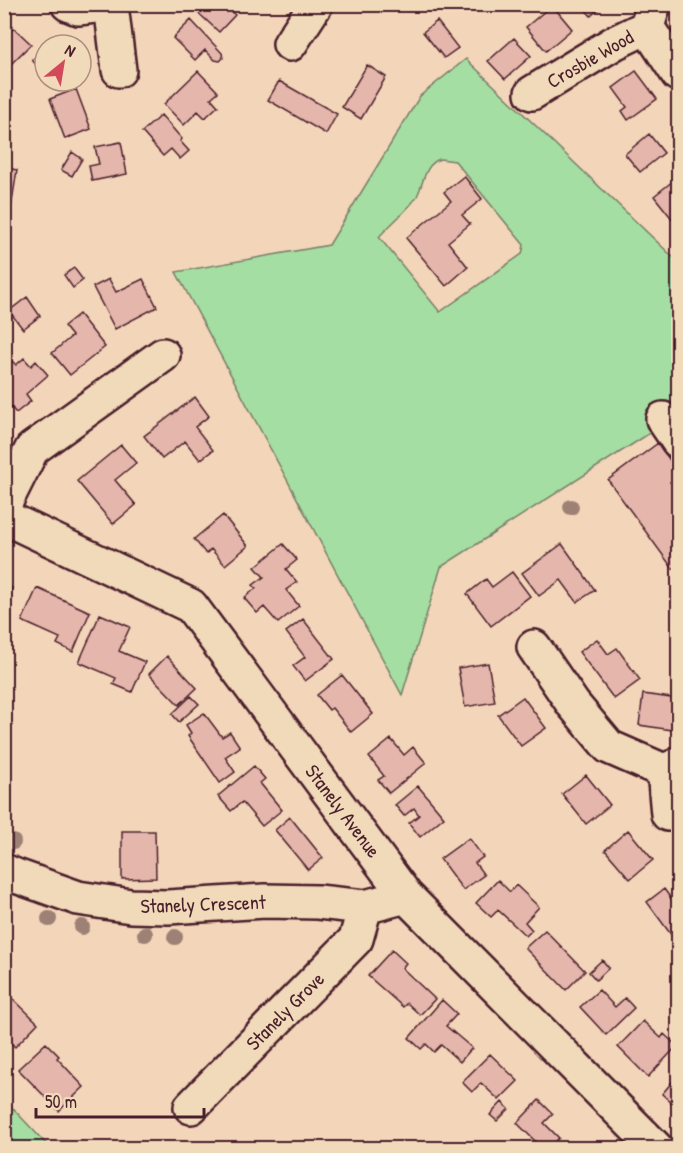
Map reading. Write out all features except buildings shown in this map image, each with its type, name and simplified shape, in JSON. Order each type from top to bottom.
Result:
[{"type":"street","points":[[68,4],[78,8],[112,5],[119,70]]},
{"type":"street","points":[[290,44],[316,4]]},
{"type":"street","name":"Crosbie Wood","points":[[532,93],[614,43],[651,16],[678,74]]},
{"type":"street","points":[[4,505],[32,449],[163,355]]},
{"type":"street","name":"Stanely Avenue","points":[[4,517],[191,606],[406,896],[656,1149]]},
{"type":"street","points":[[534,647],[573,704],[609,747],[671,768],[668,814]]},
{"type":"street","name":"Stanely Crescent","points":[[4,871],[78,898],[131,906],[168,907],[265,901],[318,902],[365,907],[406,896]]},
{"type":"street","name":"Stanely Grove","points":[[191,1107],[356,939],[365,907]]},
{"type":"green space","points":[[466,59],[674,258],[678,255],[678,415],[441,567],[402,695],[176,272],[329,245],[420,96]],"holes":[[[440,159],[455,161],[524,245],[522,254],[440,312],[379,237],[416,199],[431,165]]]},
{"type":"green space","points":[[5,1100],[50,1148],[5,1148]]}]
